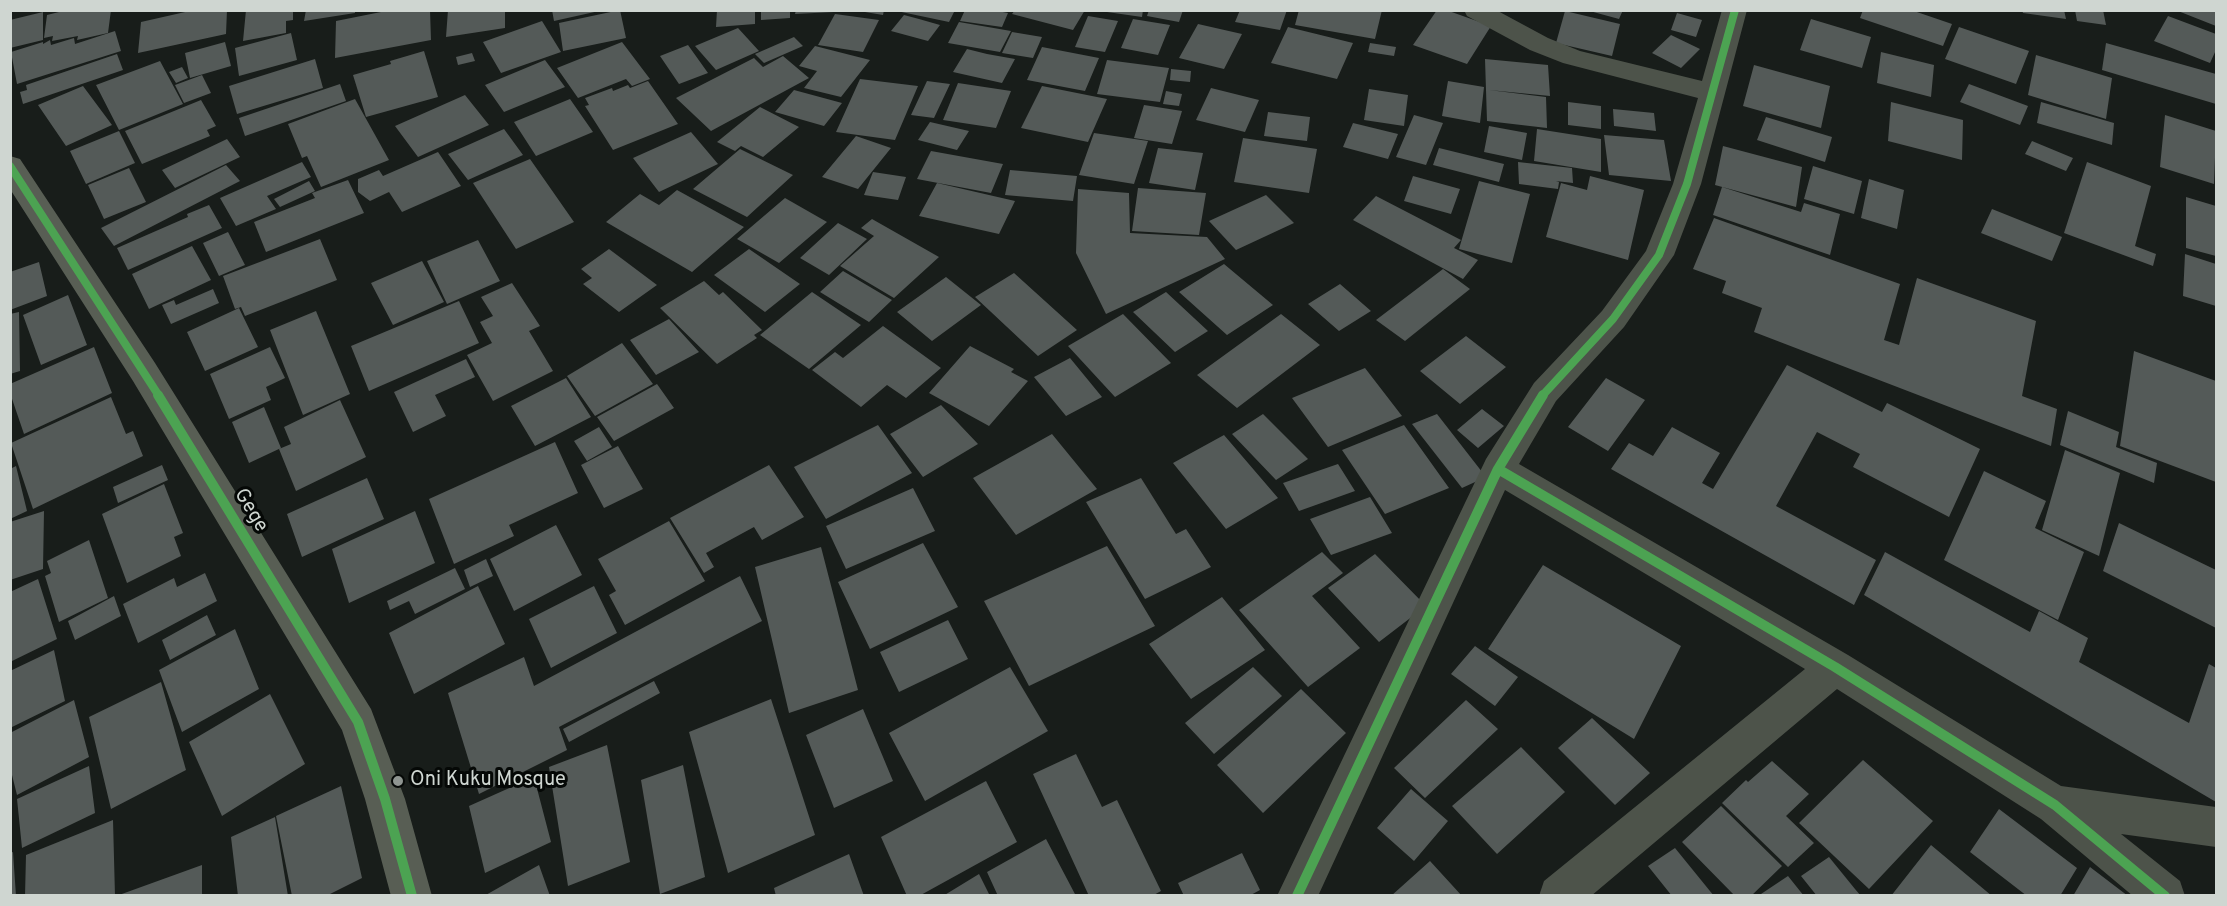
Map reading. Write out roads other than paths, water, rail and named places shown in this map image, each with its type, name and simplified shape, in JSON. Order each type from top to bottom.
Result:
[{"type":"street","points":[[1476,10],[1539,45],[1572,57],[1713,93]]},
{"type":"street","points":[[1297,896],[1498,469],[1545,392],[1613,318],[1659,255],[1687,184],[1735,10]]},
{"type":"street","name":"Gege","points":[[10,166],[144,372],[358,722],[385,798],[412,896]]},
{"type":"street","points":[[1498,469],[1835,667],[2055,805],[2165,896]]},
{"type":"street","points":[[1559,896],[1835,667]]},
{"type":"street","points":[[2055,805],[2217,827]]},
{"type":"place","name":"Oni Kuku Mosque","points":[[398,781]]}]
